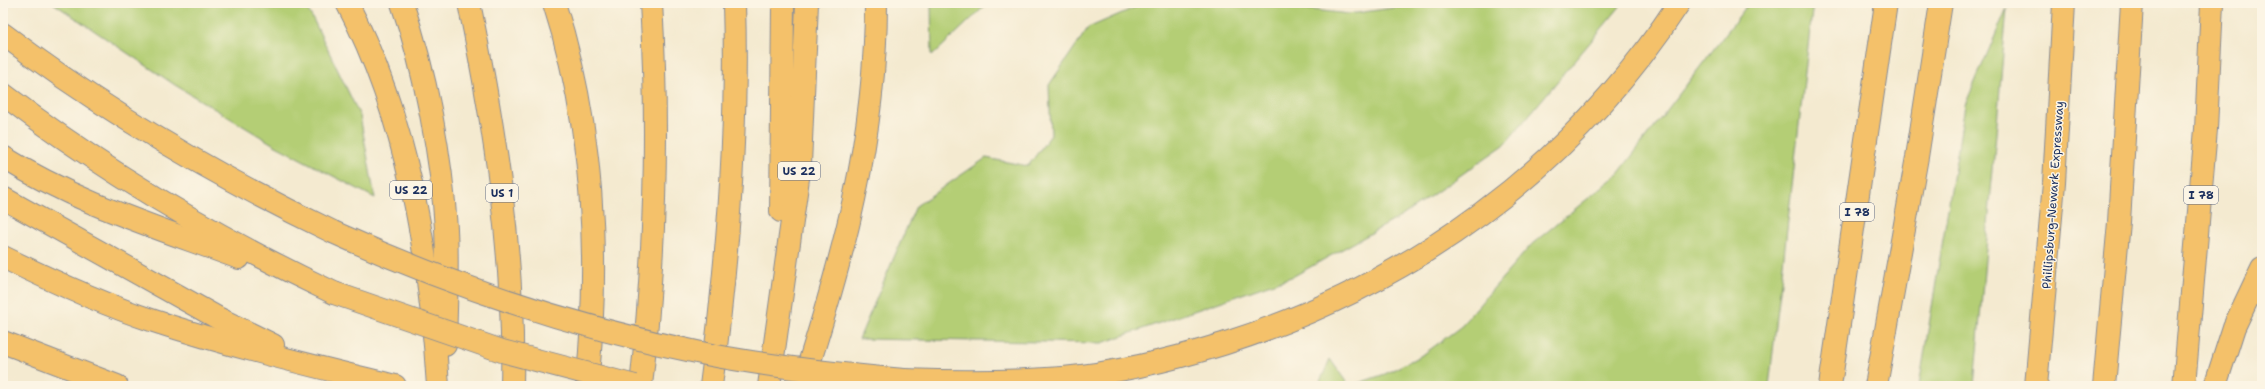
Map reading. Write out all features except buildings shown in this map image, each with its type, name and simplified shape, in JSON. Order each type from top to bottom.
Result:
[{"type":"highway","name":"US 22","points":[[347,3],[377,73],[406,166],[422,250],[438,386]]},
{"type":"highway","points":[[402,3],[421,73],[443,197],[447,261],[443,386]]},
{"type":"highway","name":"US 1","points":[[469,3],[492,119],[501,182],[511,302],[512,386]]},
{"type":"highway","points":[[554,3],[569,57],[582,120],[591,190],[594,301],[587,386]]},
{"type":"highway","points":[[642,386],[648,323],[656,182],[656,111],[651,3]]},
{"type":"highway","points":[[710,386],[724,280],[728,221],[734,103],[734,3]]},
{"type":"highway","points":[[769,386],[775,338],[782,201],[783,3]]},
{"type":"highway","name":"US 22","points":[[775,338],[800,164],[807,3]]},
{"type":"highway","points":[[802,386],[833,290],[856,196],[871,104],[875,60],[876,3]]},
{"type":"highway","points":[[3,34],[87,95],[143,130],[253,194],[332,232],[488,294],[543,312],[643,340],[706,354],[799,369],[904,380],[998,382],[1065,378],[1129,368],[1191,354],[1255,334],[1313,312],[1352,293],[1420,256],[1482,215],[1578,130],[1621,82],[1679,3]]},
{"type":"highway","name":"I 78","points":[[1830,386],[1886,3]]},
{"type":"highway","points":[[1876,386],[1917,157],[1941,3]]},
{"type":"highway","name":"Phillipsburg-Newark Expressway","points":[[2036,386],[2054,183],[2064,3]]},
{"type":"highway","points":[[2104,386],[2120,198],[2132,3]]},
{"type":"highway","name":"I 78","points":[[2184,386],[2206,129],[2212,3]]},
{"type":"highway","points":[[3,94],[102,162],[205,226],[282,269],[334,293]]},
{"type":"highway","points":[[3,157],[57,188],[90,203],[334,293],[502,351],[635,386]]},
{"type":"highway","points":[[3,198],[218,318],[291,354],[336,371]]},
{"type":"highway","points":[[3,257],[93,299],[153,321],[217,340],[395,386]]},
{"type":"highway","points":[[2215,386],[2234,327],[2262,268]]},
{"type":"highway","points":[[3,342],[117,386]]},
{"type":"green space","points":[[53,3],[304,3],[360,116],[375,198],[276,146],[175,85]]},
{"type":"green space","points":[[931,3],[988,3],[932,56]]},
{"type":"green space","points":[[1145,3],[1253,3],[1349,14],[1428,3],[1623,3],[1504,145],[1402,216],[1294,276],[1102,343],[859,339],[916,206],[986,158],[1028,166],[1051,135],[1049,85],[1088,28]]},
{"type":"green space","points":[[1749,3],[1813,3],[1769,386],[1350,386],[1385,374],[1424,354],[1459,328],[1532,244],[1618,174]]},
{"type":"green space","points":[[2007,8],[1974,386],[1919,386],[1965,105]]},
{"type":"green space","points":[[1330,359],[1349,386],[1318,386]]}]
